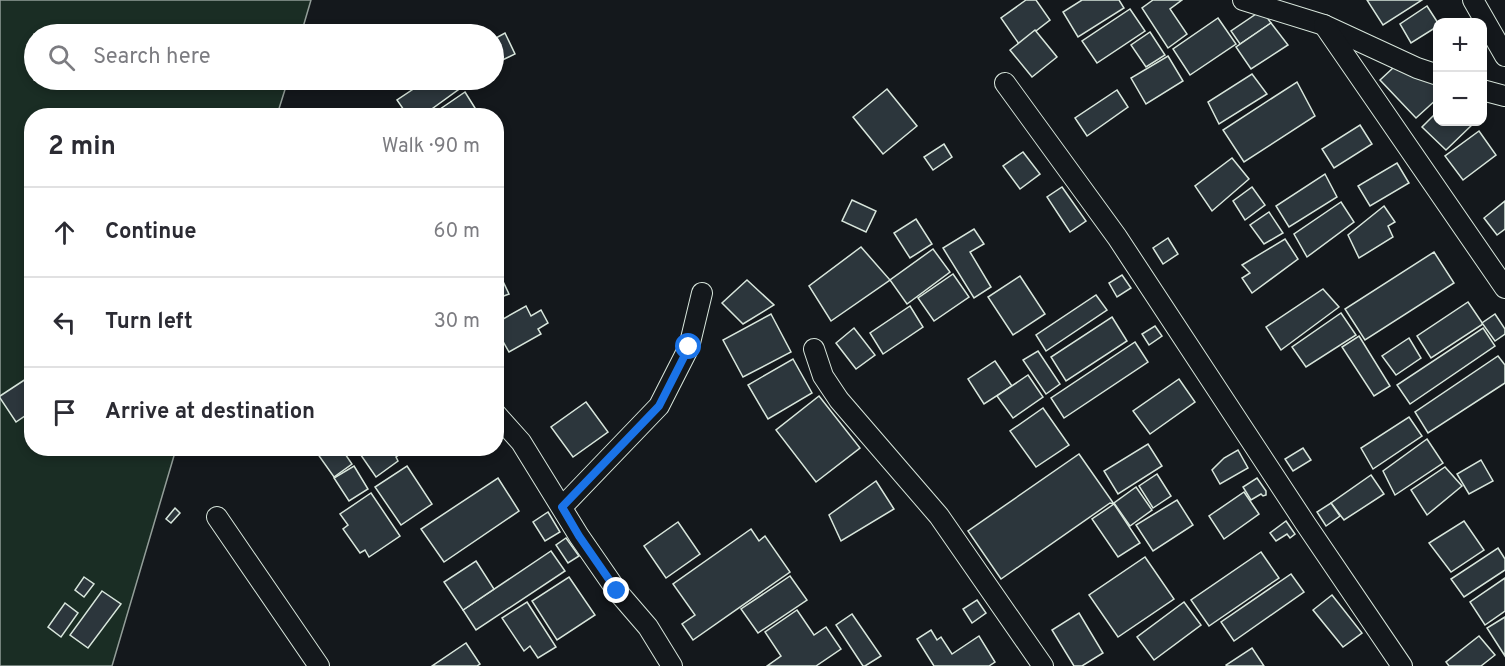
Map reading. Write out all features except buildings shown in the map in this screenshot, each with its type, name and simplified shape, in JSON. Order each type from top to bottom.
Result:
[{"type":"street","points":[[1243,0],[1324,25],[1433,74]]},
{"type":"street","points":[[1473,0],[1505,56]]},
{"type":"street","points":[[1324,25],[1505,288]]},
{"type":"street","points":[[1005,83],[1117,237],[1402,666]]},
{"type":"street","points":[[1487,91],[1505,96]]},
{"type":"street","points":[[562,507],[659,406],[689,347],[702,293]]},
{"type":"street","points":[[814,349],[823,376],[839,400],[939,516],[1043,666]]},
{"type":"street","points":[[504,423],[521,442],[579,536],[617,591],[648,627],[672,666]]},
{"type":"street","points":[[217,517],[319,666]]},
{"type":"green space","points":[[0,0],[311,0],[304,24],[24,24],[24,90],[285,90],[279,108],[24,108],[24,456],[174,456],[112,666],[0,666]]},
{"type":"route","points":[[617,591],[562,507],[659,406],[689,347]]}]
